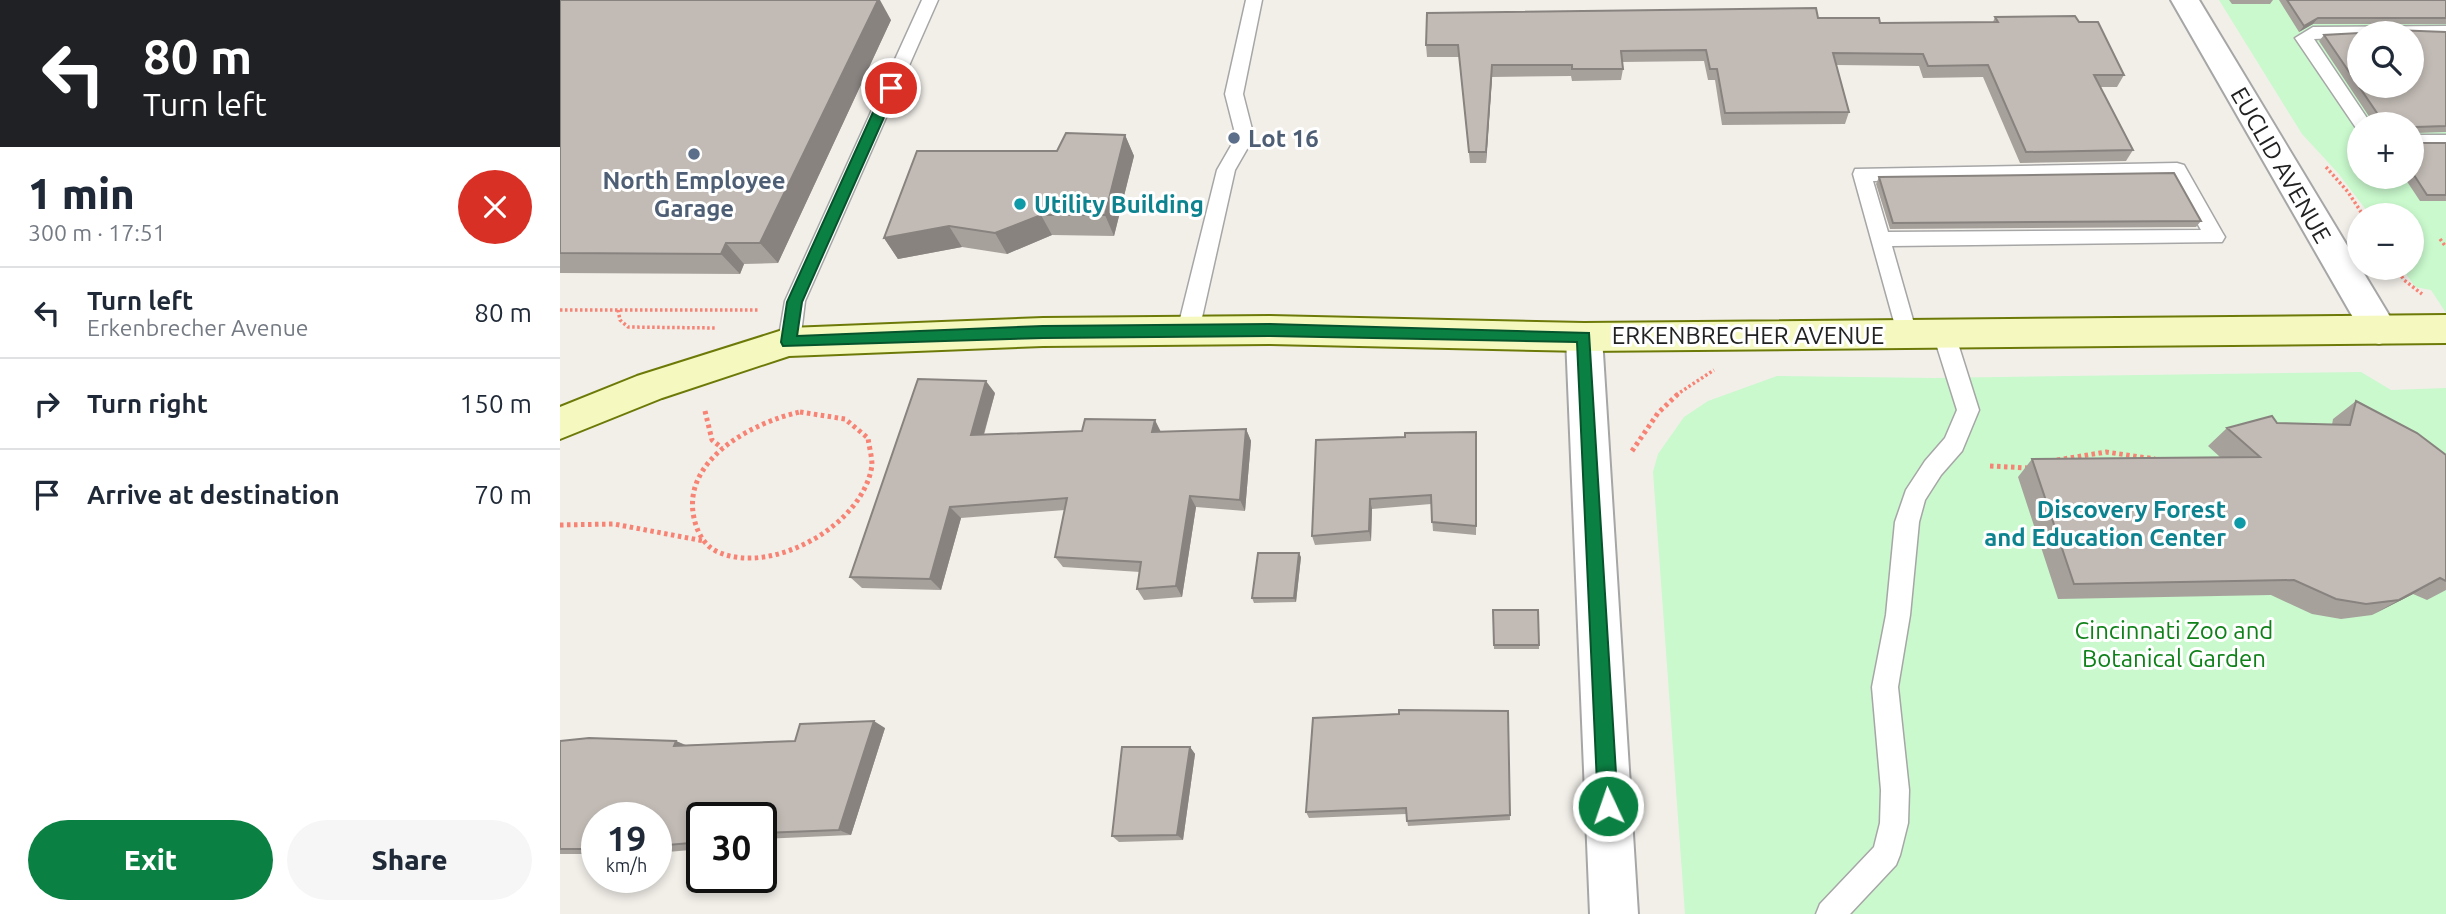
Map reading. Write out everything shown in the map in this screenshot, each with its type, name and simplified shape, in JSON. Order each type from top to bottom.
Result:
[{"type":"street","name":"EUCLID AVENUE","points":[[2185,0],[2379,330]]},
{"type":"street","name":"ERKENBRECHER AVENUE","points":[[560,423],[650,387],[789,342],[1043,332],[1188,331],[1584,337],[2446,329]]},
{"type":"street","points":[[1584,337],[1614,914]]},
{"type":"lane","points":[[789,342],[795,302],[930,0]]},
{"type":"lane","points":[[1188,331],[1226,170],[1245,137],[1234,94],[1254,0]]},
{"type":"lane","points":[[2354,112],[2304,37],[2313,32],[2446,31]]},
{"type":"lane","points":[[2424,141],[2446,141]]},
{"type":"lane","points":[[1880,239],[2215,237],[2177,170],[1862,174],[1906,334]]},
{"type":"lane","points":[[1830,914],[1886,855],[1894,823],[1895,790],[1885,687],[1898,615],[1907,522],[1914,497],[1933,468],[1954,444],[1968,410],[1944,334]]},
{"type":"path","points":[[2404,280],[2423,295]]},
{"type":"path","points":[[560,310],[760,310]]},
{"type":"path","points":[[618,310],[620,320],[628,327],[717,328],[716,335]]},
{"type":"path","points":[[1632,452],[1654,415],[1674,395],[1724,365]]},
{"type":"path","points":[[705,411],[712,440],[722,448]]},
{"type":"path","points":[[800,412],[825,412],[847,419],[863,432],[872,451],[870,476],[858,501],[836,525],[807,544],[774,555],[743,557],[716,550],[706,542],[698,534],[691,514],[693,493],[704,469],[722,448],[746,430],[773,418],[800,412]]},
{"type":"path","points":[[2051,462],[2086,451],[2139,454],[2158,460]]},
{"type":"path","points":[[1990,466],[2025,468],[2038,465]]},
{"type":"path","points":[[560,525],[614,524],[706,542]]},
{"type":"green space","points":[[2219,0],[2446,0],[2446,313],[2431,290],[2415,287],[2410,280],[2424,280],[2424,203],[2361,203],[2350,189],[2424,189],[2424,112],[2347,112],[2347,185],[2302,134]]},
{"type":"green space","name":"Cincinnati Zoo and Botanical Garden","points":[[2361,372],[2391,390],[2446,388],[2446,914],[1685,914],[1653,472],[1658,454],[1684,417],[1708,401],[1777,376],[1934,378]]},
{"type":"building","name":"North Employee Garage","points":[[560,0],[878,0],[760,243],[726,243],[721,254],[560,253]]},
{"type":"building","points":[[2287,0],[2446,0],[2446,18],[2318,18],[2304,26]]},
{"type":"building","points":[[1816,8],[1818,18],[1879,18],[1880,23],[1998,22],[1995,17],[2075,16],[2079,22],[2098,22],[2124,75],[2094,75],[2133,150],[2026,152],[1988,65],[1928,66],[1923,54],[1833,53],[1849,112],[1725,113],[1717,69],[1710,69],[1706,50],[1621,51],[1623,69],[1572,69],[1572,65],[1492,65],[1486,152],[1469,152],[1458,45],[1426,45],[1427,13]]},
{"type":"building","points":[[2424,31],[2446,32],[2446,126],[2424,127],[2424,112],[2376,112],[2367,98],[2424,98]]},
{"type":"building","points":[[2347,34],[2347,69],[2324,35]]},
{"type":"building","name":"Utility Building","points":[[1066,133],[1125,135],[1105,215],[1041,215],[995,233],[949,226],[884,238],[917,151],[1057,151]]},
{"type":"building","points":[[2424,143],[2446,143],[2446,195],[2427,195],[2423,189]]},
{"type":"building","points":[[2174,173],[2201,221],[1893,223],[1879,177]]},
{"type":"building","points":[[918,379],[986,381],[971,435],[1082,431],[1085,419],[1155,420],[1152,432],[1246,429],[1240,500],[1190,496],[1176,586],[1137,589],[1141,562],[1055,557],[1067,498],[950,507],[930,579],[850,577]]},
{"type":"building","name":"Discovery Forest and Education Center","points":[[2356,401],[2417,433],[2446,455],[2446,581],[2440,578],[2399,600],[2366,604],[2336,599],[2294,580],[2074,584],[2032,459],[2260,457],[2227,428],[2272,416],[2277,423],[2350,425]]},
{"type":"building","points":[[1476,432],[1476,526],[1432,522],[1431,495],[1370,499],[1369,531],[1312,536],[1316,440],[1405,437],[1405,433]]},
{"type":"building","points":[[1258,553],[1299,553],[1294,598],[1252,598]]},
{"type":"building","points":[[1493,610],[1538,610],[1539,645],[1494,645]]},
{"type":"building","points":[[1399,710],[1508,711],[1510,815],[1407,821],[1406,808],[1306,812],[1313,718],[1399,714]]},
{"type":"building","points":[[874,721],[839,830],[777,832],[777,802],[686,802],[686,843],[672,845],[672,802],[581,802],[581,849],[560,849],[560,741],[589,738],[676,741],[674,746],[795,741],[800,724]]},
{"type":"building","points":[[1122,747],[1190,747],[1177,835],[1112,836]]},
{"type":"place","name":"Lot 16","points":[[1234,138]]},
{"type":"place","name":"North Employee Garage","points":[[694,154]]},
{"type":"place","name":"Utility Building","points":[[1020,204]]},
{"type":"place","name":"Discovery Forest and Education Center","points":[[2240,523]]},
{"type":"route","points":[[891,88],[795,302],[789,342],[1043,332],[1269,330],[1584,337],[1608,806]]}]
